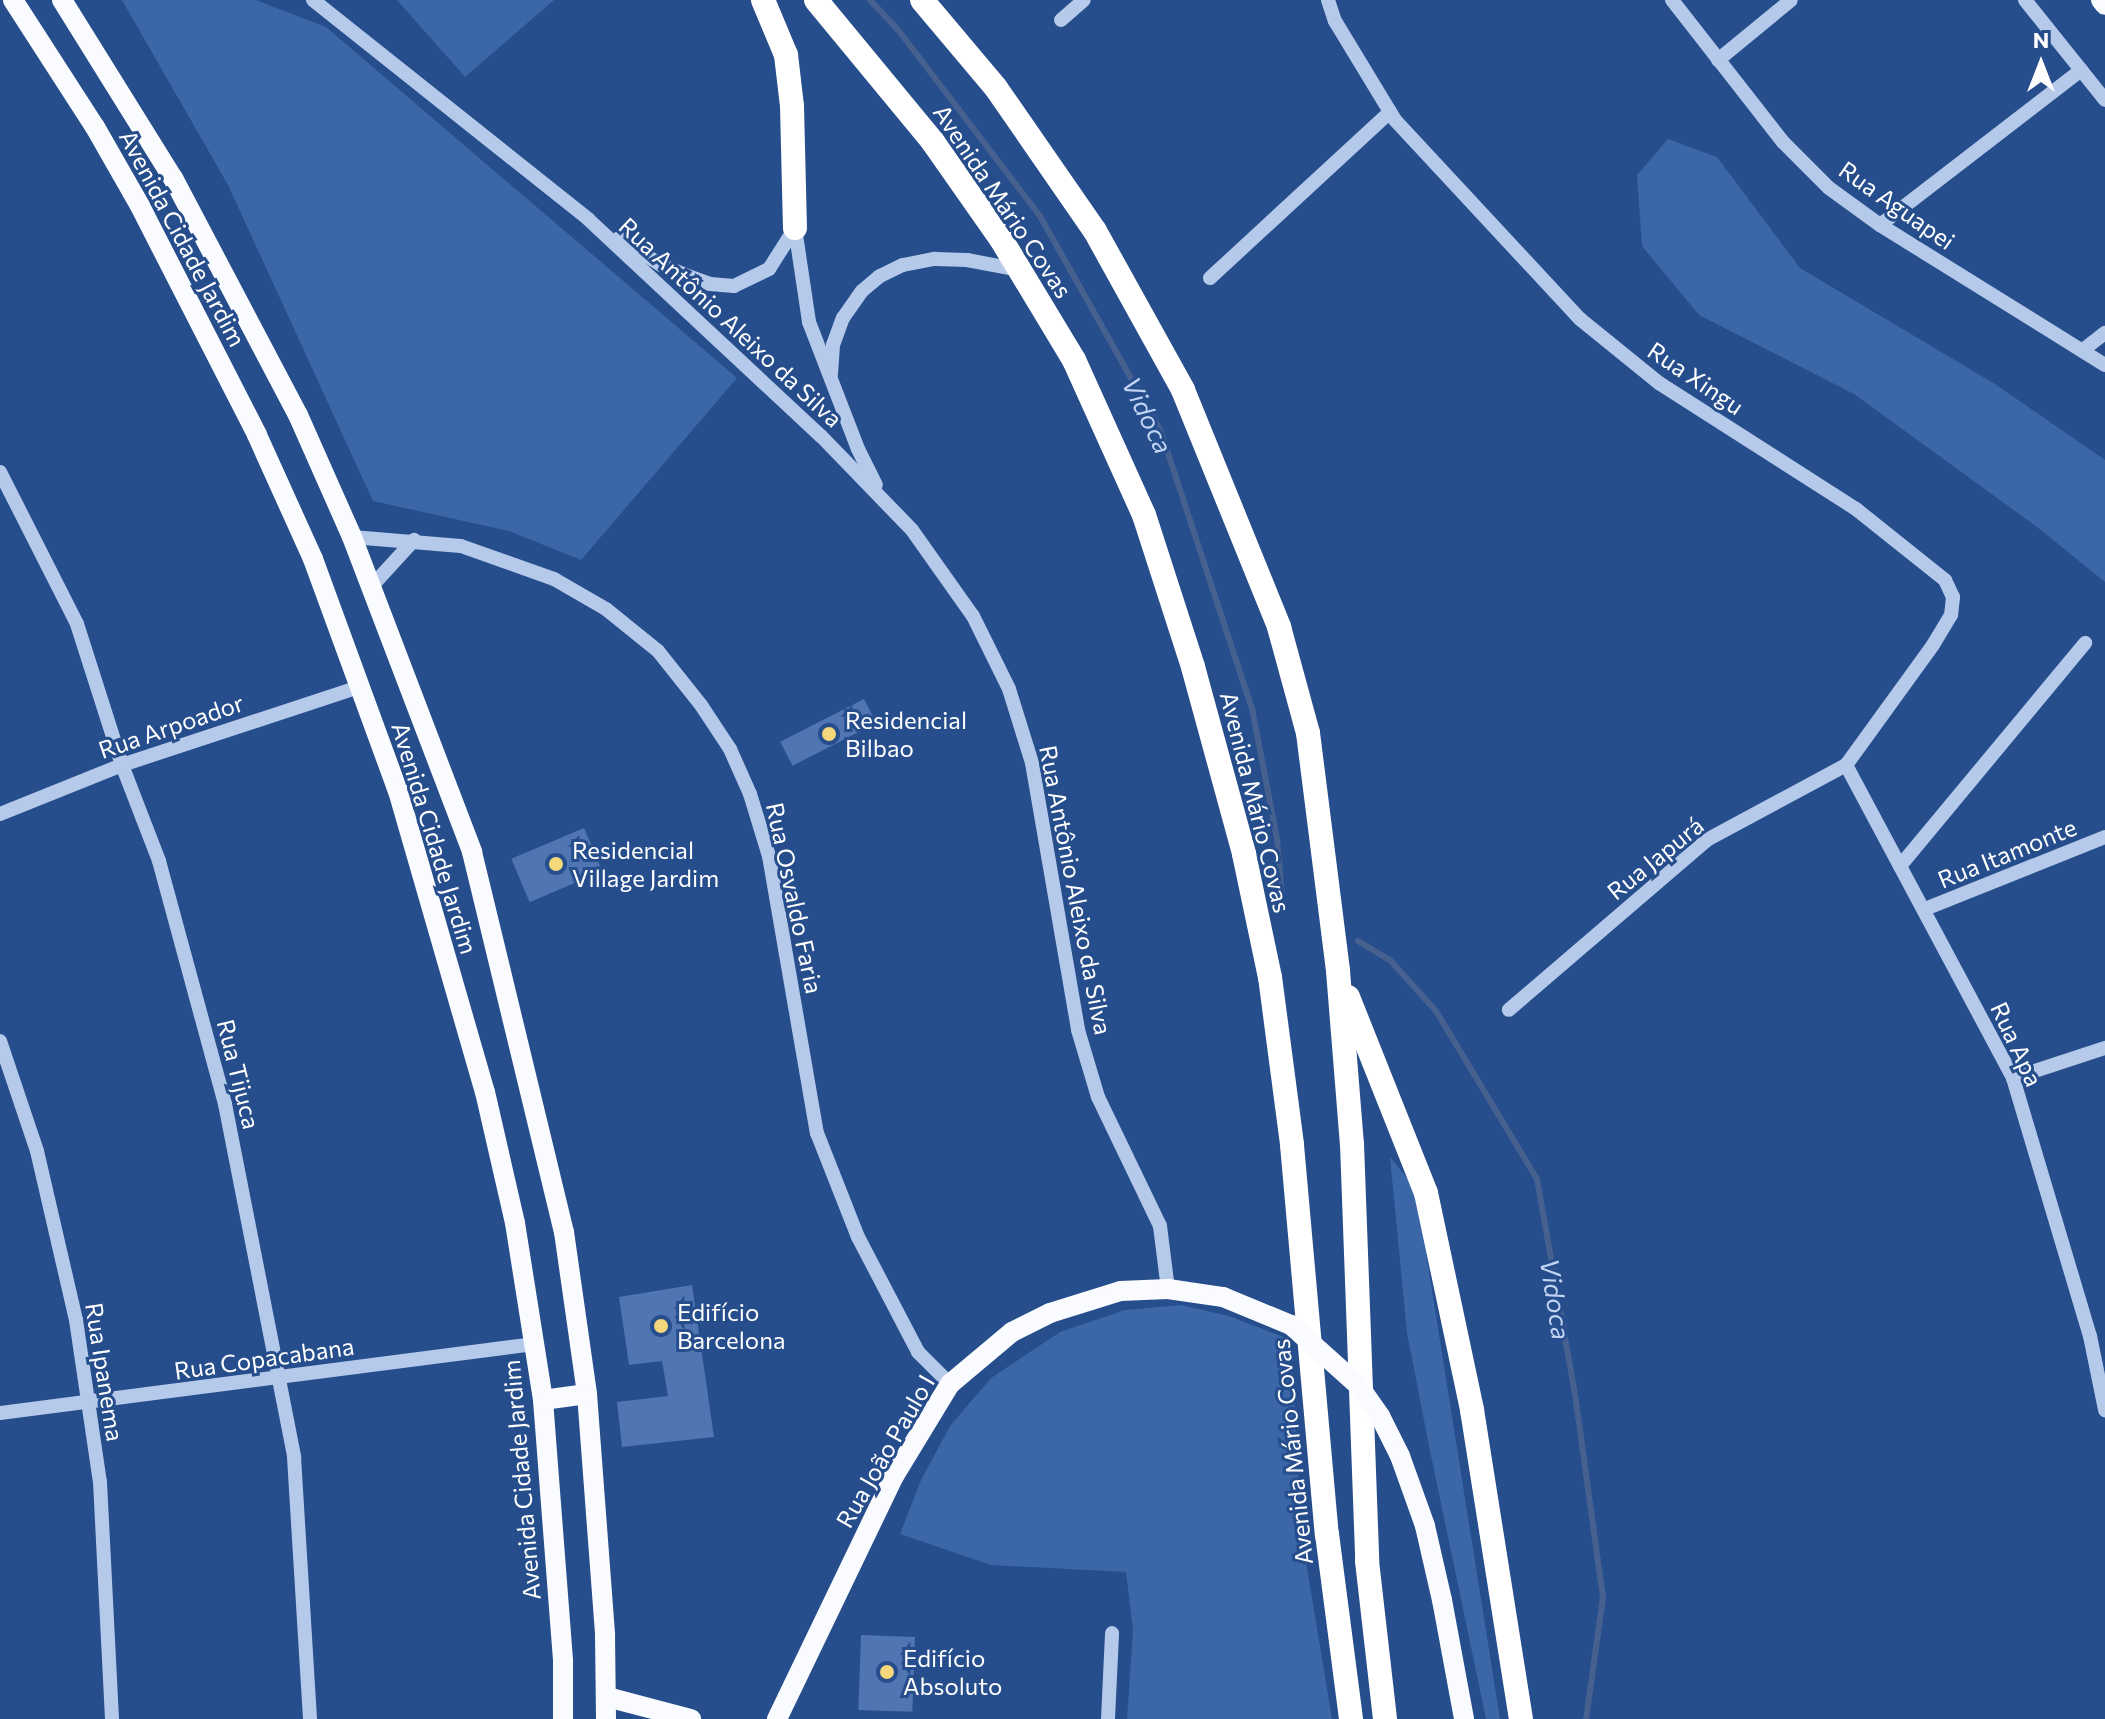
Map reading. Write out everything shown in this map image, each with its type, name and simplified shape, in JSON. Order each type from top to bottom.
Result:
[{"type":"highway","points":[[763,0],[786,55],[792,106],[795,228]]},
{"type":"highway","name":"Avenida Mário Covas","points":[[816,0],[933,142],[1020,270],[1074,360],[1144,515],[1193,667],[1244,854],[1270,977],[1292,1145],[1327,1534],[1351,1719]]},
{"type":"highway","name":"Avenida Mário Covas","points":[[922,0],[996,88],[1095,231],[1183,390],[1279,627],[1308,733],[1338,971],[1352,1144],[1367,1561],[1385,1719]]},
{"type":"highway","points":[[1338,971],[1426,1193],[1472,1410],[1521,1719]]},
{"type":"main road","name":"Avenida Cidade Jardim","points":[[13,0],[95,127],[140,206],[257,435],[313,559],[398,791],[485,1092],[515,1223],[543,1400],[563,1661],[563,1719]]},
{"type":"main road","name":"Avenida Cidade Jardim","points":[[62,0],[173,178],[298,415],[352,537],[448,781],[472,852],[564,1232],[587,1394],[606,1719]]},
{"type":"main road","points":[[2101,0],[2105,5]]},
{"type":"main road","name":"Rua João Paulo I","points":[[777,1719],[894,1476],[950,1384],[1012,1332],[1050,1313],[1120,1291],[1168,1289],[1223,1297],[1291,1325],[1359,1386],[1380,1416],[1400,1456],[1425,1526],[1464,1719]]},
{"type":"main road","points":[[543,1400],[587,1394]]},
{"type":"main road","points":[[607,1697],[691,1719]]},
{"type":"street","points":[[313,0],[588,219],[661,265],[710,284],[734,286],[769,269],[795,228]]},
{"type":"street","points":[[1061,20],[1084,0]]},
{"type":"street","name":"Rua Xingu","points":[[1328,0],[1335,21],[1390,112],[1580,319],[1659,383],[1856,509],[1945,580],[1953,597],[1951,615],[1933,645],[1846,765]]},
{"type":"street","name":"Rua Aguapei","points":[[1672,0],[1783,142],[1829,188],[1880,225],[2105,365]]},
{"type":"street","points":[[1718,60],[1791,0]]},
{"type":"street","points":[[2025,0],[2105,100]]},
{"type":"street","points":[[1880,225],[2081,70]]},
{"type":"street","points":[[1210,278],[1390,112]]},
{"type":"street","name":"Rua Antônio Aleixo da Silva","points":[[588,219],[821,436],[912,530],[973,616],[1009,689],[1032,763],[1078,1030],[1098,1097],[1160,1226],[1168,1289]]},
{"type":"street","points":[[795,228],[809,322],[831,382],[883,500]]},
{"type":"street","points":[[831,382],[833,345],[843,318],[862,291],[880,276],[903,265],[935,259],[967,260],[1020,270]]},
{"type":"street","points":[[2083,350],[2105,333]]},
{"type":"street","name":"Rua Tijuca","points":[[0,472],[77,624],[122,765],[159,861],[225,1104],[294,1457],[310,1719]]},
{"type":"street","name":"Rua Osvaldo Faria","points":[[352,537],[414,540],[496,556],[554,579],[606,609],[658,651],[701,705],[730,749],[750,794],[769,856],[817,1133],[858,1237],[918,1352],[950,1384]]},
{"type":"street","points":[[371,587],[414,540]]},
{"type":"street","points":[[1900,866],[2085,643]]},
{"type":"street","name":"Rua Arpoador","points":[[0,814],[122,765],[359,687]]},
{"type":"street","name":"Rua Apa","points":[[1846,765],[2013,1078],[2090,1336],[2105,1410]]},
{"type":"street","name":"Rua Japurá","points":[[1509,1010],[1707,840],[1846,765]]},
{"type":"street","name":"Rua Itamonte","points":[[1925,909],[2105,837]]},
{"type":"street","name":"Rua Ipanema","points":[[0,1041],[37,1151],[54,1219],[89,1404],[107,1570],[112,1719]]},
{"type":"street","points":[[2013,1078],[2105,1048]]},
{"type":"street","name":"Rua Copacabana","points":[[0,1413],[89,1404],[534,1344]]},
{"type":"street","points":[[1108,1719],[1112,1633]]},
{"type":"shaded area","points":[[122,0],[256,0],[326,27],[737,378],[581,560],[509,531],[373,501],[228,185]]},
{"type":"shaded area","points":[[397,0],[554,0],[465,77]]},
{"type":"shaded area","points":[[1668,139],[1717,157],[1800,268],[1995,384],[2105,460],[2105,582],[2037,527],[1854,394],[1699,315],[1642,246],[1637,175]]},
{"type":"shaded area","points":[[1390,1157],[1416,1189],[1500,1719],[1486,1719],[1429,1446],[1407,1333]]},
{"type":"shaded area","points":[[1181,1305],[1229,1316],[1291,1340],[1302,1537],[1332,1719],[1127,1719],[1133,1630],[1126,1572],[991,1565],[900,1534],[921,1480],[950,1426],[991,1378],[1060,1332],[1125,1310]]},
{"type":"building","name":"Residencial Bilbao","points":[[864,699],[876,723],[793,766],[780,742]]},
{"type":"building","name":"Residencial Village Jardim","points":[[584,828],[602,871],[530,902],[511,859]]},
{"type":"building","points":[[692,1285],[714,1437],[622,1447],[617,1402],[668,1396],[662,1361],[629,1365],[619,1297]]},
{"type":"building","name":"Edifício Absoluto","points":[[861,1635],[915,1637],[912,1712],[858,1710]]},
{"type":"waterway","name":"Vidoca","points":[[870,0],[899,31],[1040,216],[1161,432],[1252,708],[1277,839],[1282,896]]},
{"type":"waterway","name":"Vidoca","points":[[1358,941],[1390,960],[1436,1011],[1537,1179],[1576,1401],[1603,1597],[1586,1719]]},
{"type":"place","name":"Residencial Bilbao","points":[[829,734]]},
{"type":"place","name":"Residencial Village Jardim","points":[[556,864]]},
{"type":"place","name":"Edifício Barcelona","points":[[661,1326]]},
{"type":"place","name":"Edifício Absoluto","points":[[887,1672]]}]
